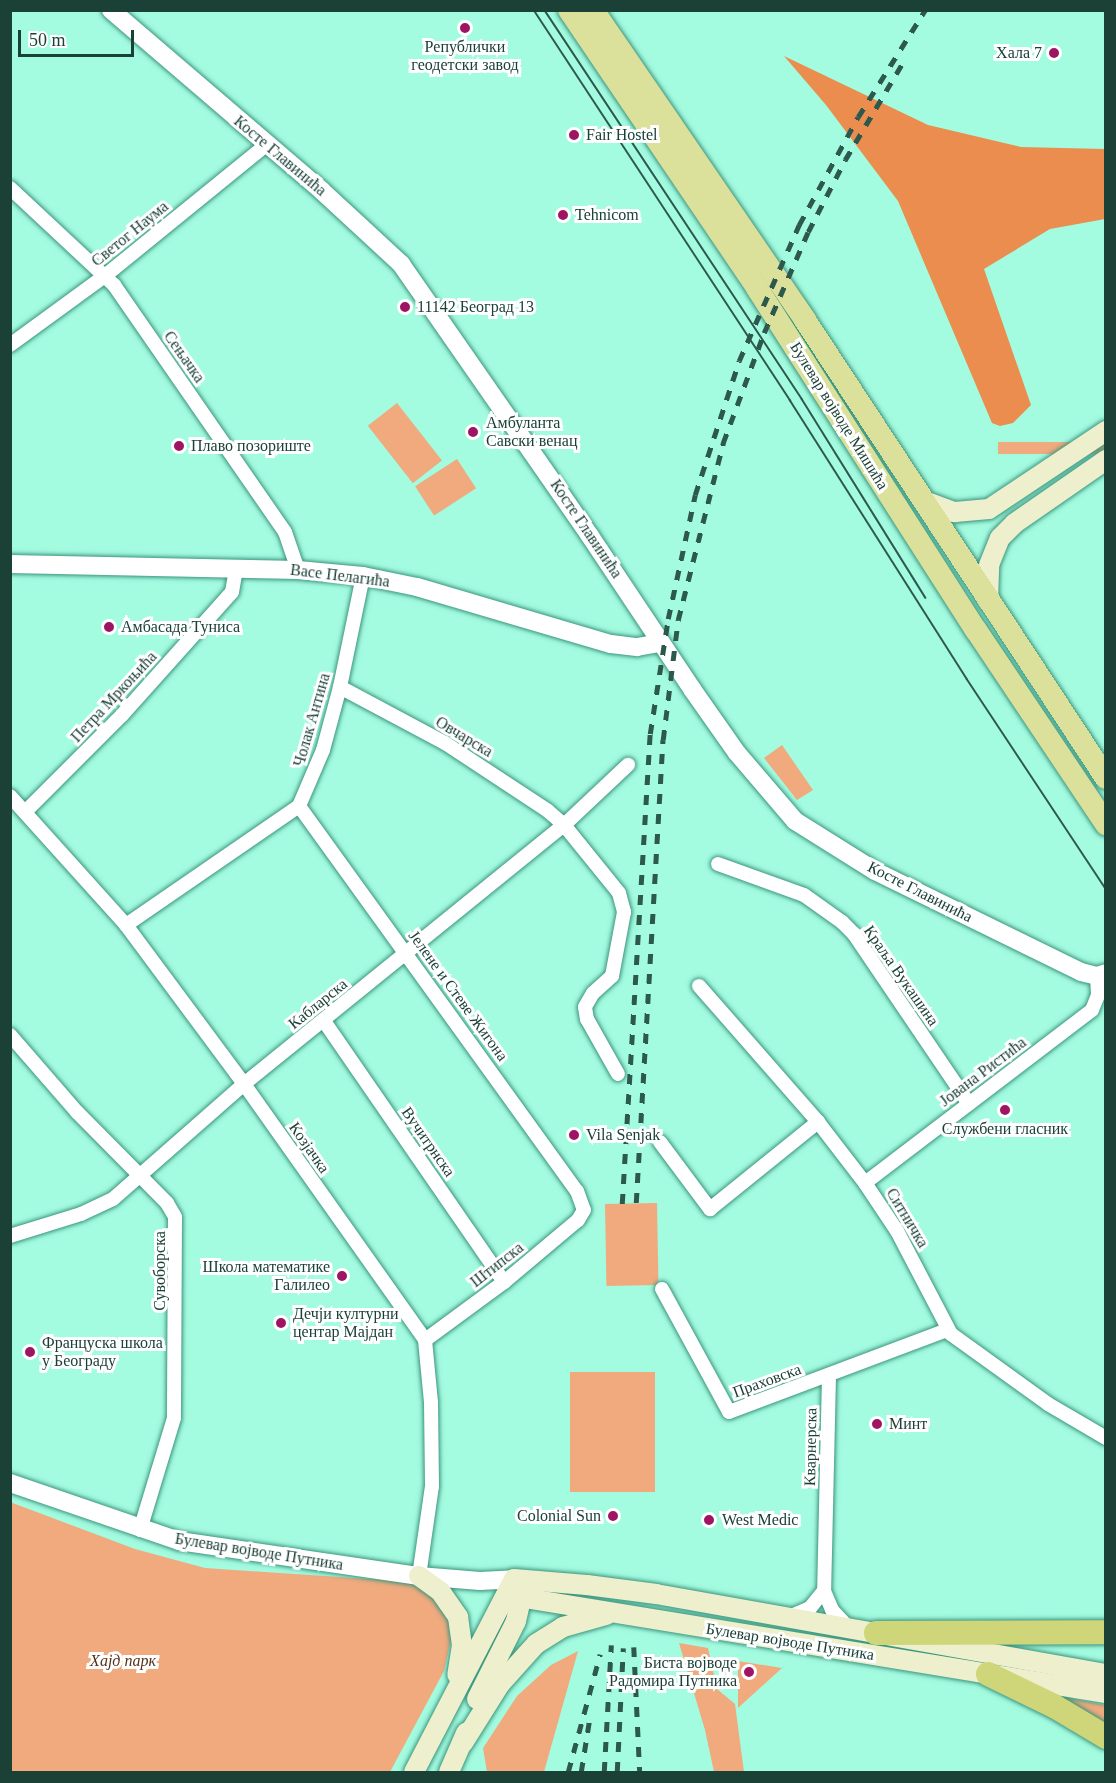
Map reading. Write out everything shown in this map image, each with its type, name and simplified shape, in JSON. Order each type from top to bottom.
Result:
[{"type":"highway","points":[[876,1633],[1104,1632]]},
{"type":"highway","points":[[988,1674],[1054,1706],[1106,1737]]},
{"type":"main road","name":"Булевар војводе Мишића","points":[[569,10],[757,288],[970,620],[1106,824]]},
{"type":"main road","name":"Булевар војводе Мишића","points":[[593,10],[799,311],[1106,778]]},
{"type":"main road","points":[[924,501],[955,512],[989,509],[1106,431]]},
{"type":"main road","points":[[988,601],[989,565],[1000,538],[1015,523],[1106,460]]},
{"type":"main road","points":[[419,1576],[440,1591],[458,1617],[462,1645],[452,1697]]},
{"type":"main road","name":"Булевар војводе Путника","points":[[516,1588],[587,1585],[644,1593],[1106,1674]]},
{"type":"main road","points":[[414,1773],[452,1697],[516,1588]]},
{"type":"main road","points":[[463,1743],[476,1702],[516,1621],[516,1588]]},
{"type":"main road","name":"Булевар војводе Путника","points":[[516,1588],[614,1613],[1106,1692]]},
{"type":"main road","points":[[448,1773],[463,1743],[500,1684],[547,1635],[566,1625],[614,1613]]},
{"type":"street","name":"Косте Главинића","points":[[111,10],[356,221],[407,271],[737,753],[783,809],[807,831],[875,871],[1081,972],[1101,974]]},
{"type":"street","name":"Светог Наума","points":[[10,345],[106,275],[266,144]]},
{"type":"street","name":"Сењачка","points":[[10,188],[106,275],[285,532],[298,570]]},
{"type":"street","name":"Васе Пелагића","points":[[10,564],[298,570],[363,576],[417,587],[611,644],[637,647],[660,642]]},
{"type":"street","name":"Петра Мркоњића","points":[[25,812],[122,715],[232,592],[236,569]]},
{"type":"street","name":"Чолак Антина","points":[[299,806],[323,750],[340,687],[363,576]]},
{"type":"street","name":"Овчарска","points":[[340,687],[445,743],[527,796],[564,825]]},
{"type":"street","name":"Кабларска","points":[[10,1236],[102,1206],[140,1176],[244,1084],[564,825],[628,765]]},
{"type":"street","name":"Козјачка","points":[[10,796],[126,925],[244,1084],[425,1340],[431,1402],[432,1486],[419,1576]]},
{"type":"street","points":[[126,925],[299,806]]},
{"type":"street","name":"Јелене и Стеве Жигона","points":[[299,806],[407,952],[577,1191],[584,1210]]},
{"type":"street","points":[[564,825],[620,893],[624,912],[612,975],[593,993],[585,1007],[587,1019],[618,1074]]},
{"type":"street","name":"Краља Вукашина","points":[[718,864],[804,895],[842,922],[854,934],[969,1104]]},
{"type":"street","name":"Јована Ристића","points":[[865,1182],[1092,1010],[1098,994],[1101,974]]},
{"type":"street","name":"Ситничка","points":[[699,986],[818,1122],[865,1182],[897,1231],[947,1330],[1048,1404],[1106,1438]]},
{"type":"street","name":"Вучитрнска","points":[[324,1021],[504,1282]]},
{"type":"street","name":"Сувоборска","points":[[10,1035],[77,1112],[171,1209],[177,1227],[174,1418],[140,1530]]},
{"type":"street","points":[[660,1142],[710,1209],[818,1122]]},
{"type":"street","name":"Штипска","points":[[425,1340],[504,1282],[578,1220],[584,1210]]},
{"type":"street","name":"Праховска","points":[[662,1290],[729,1412],[947,1330]]},
{"type":"street","name":"Кварнерска","points":[[824,1591],[829,1376]]},
{"type":"street","name":"Булевар војводе Путника","points":[[10,1483],[140,1530],[194,1544],[419,1576],[480,1581],[516,1588]]},
{"type":"street","points":[[787,1617],[810,1608],[824,1591],[832,1610],[849,1628]]},
{"type":"green space","points":[[397,403],[442,461],[413,483],[368,426]]},
{"type":"green space","points":[[998,442],[1105,442],[1105,454],[998,454]]},
{"type":"green space","points":[[457,459],[476,488],[434,516],[415,486]]},
{"type":"green space","points":[[782,745],[813,790],[797,800],[764,758]]},
{"type":"green space","points":[[657,1203],[658,1285],[606,1286],[605,1204]]},
{"type":"green space","points":[[570,1372],[655,1372],[655,1492],[570,1492]]},
{"type":"green space","name":"Хајд парк","points":[[10,1502],[135,1549],[205,1568],[413,1582],[441,1605],[448,1616],[451,1640],[444,1671],[390,1772],[11,1772]]},
{"type":"green space","points":[[679,1643],[708,1648],[717,1689],[735,1704],[744,1772],[714,1772],[705,1730]]},
{"type":"green space","points":[[578,1651],[544,1772],[487,1772],[483,1748],[517,1696],[551,1665]]},
{"type":"green space","points":[[738,1661],[782,1668],[738,1708]]},
{"type":"green space","points":[[1062,1697],[1105,1705],[1105,1726]]},
{"type":"shaded area","points":[[784,56],[928,125],[1021,147],[1105,149],[1105,219],[1050,229],[984,269],[1031,405],[1013,423],[1000,426],[992,423],[898,201],[826,105]]},
{"type":"tram line","points":[[534,10],[790,400],[967,679],[1106,889]]},
{"type":"tram line","points":[[546,12],[802,399],[926,598]]},
{"type":"railway","points":[[622,1204],[650,734],[668,619],[695,495],[739,361],[799,225],[858,117],[925,10]]},
{"type":"railway","points":[[636,1203],[663,740],[678,620],[723,443],[764,333],[808,232],[845,160],[902,64]]},
{"type":"railway","points":[[604,1772],[611,1645]]},
{"type":"railway","points":[[634,1647],[640,1772]]},
{"type":"railway","points":[[617,1772],[623,1648]]},
{"type":"railway","points":[[568,1772],[600,1654]]},
{"type":"railway","points":[[581,1772],[589,1722]]},
{"type":"place","name":"Републички геодетски завод","points":[[465,28]]},
{"type":"place","name":"Хала 7","points":[[1054,53]]},
{"type":"place","name":"Fair Hostel","points":[[574,135]]},
{"type":"place","name":"Tehnicom","points":[[563,215]]},
{"type":"place","name":"11142 Београд 13","points":[[405,307]]},
{"type":"place","name":"Амбуланта Савски венац","points":[[473,432]]},
{"type":"place","name":"Плаво позориште","points":[[179,446]]},
{"type":"place","name":"Амбасада Туниса","points":[[109,627]]},
{"type":"place","name":"Службени гласник","points":[[1005,1110]]},
{"type":"place","name":"Vila Senjak","points":[[574,1135]]},
{"type":"place","name":"Школа математике Галилео","points":[[342,1276]]},
{"type":"place","name":"Дечји културни центар Мајдан","points":[[281,1323]]},
{"type":"place","name":"Француска школа у Београду","points":[[30,1352]]},
{"type":"place","name":"Минт","points":[[877,1424]]},
{"type":"place","name":"Colonial Sun","points":[[613,1516]]},
{"type":"place","name":"West Medic","points":[[709,1520]]},
{"type":"place","name":"Биста војводе Радомира Путника","points":[[749,1672]]}]
